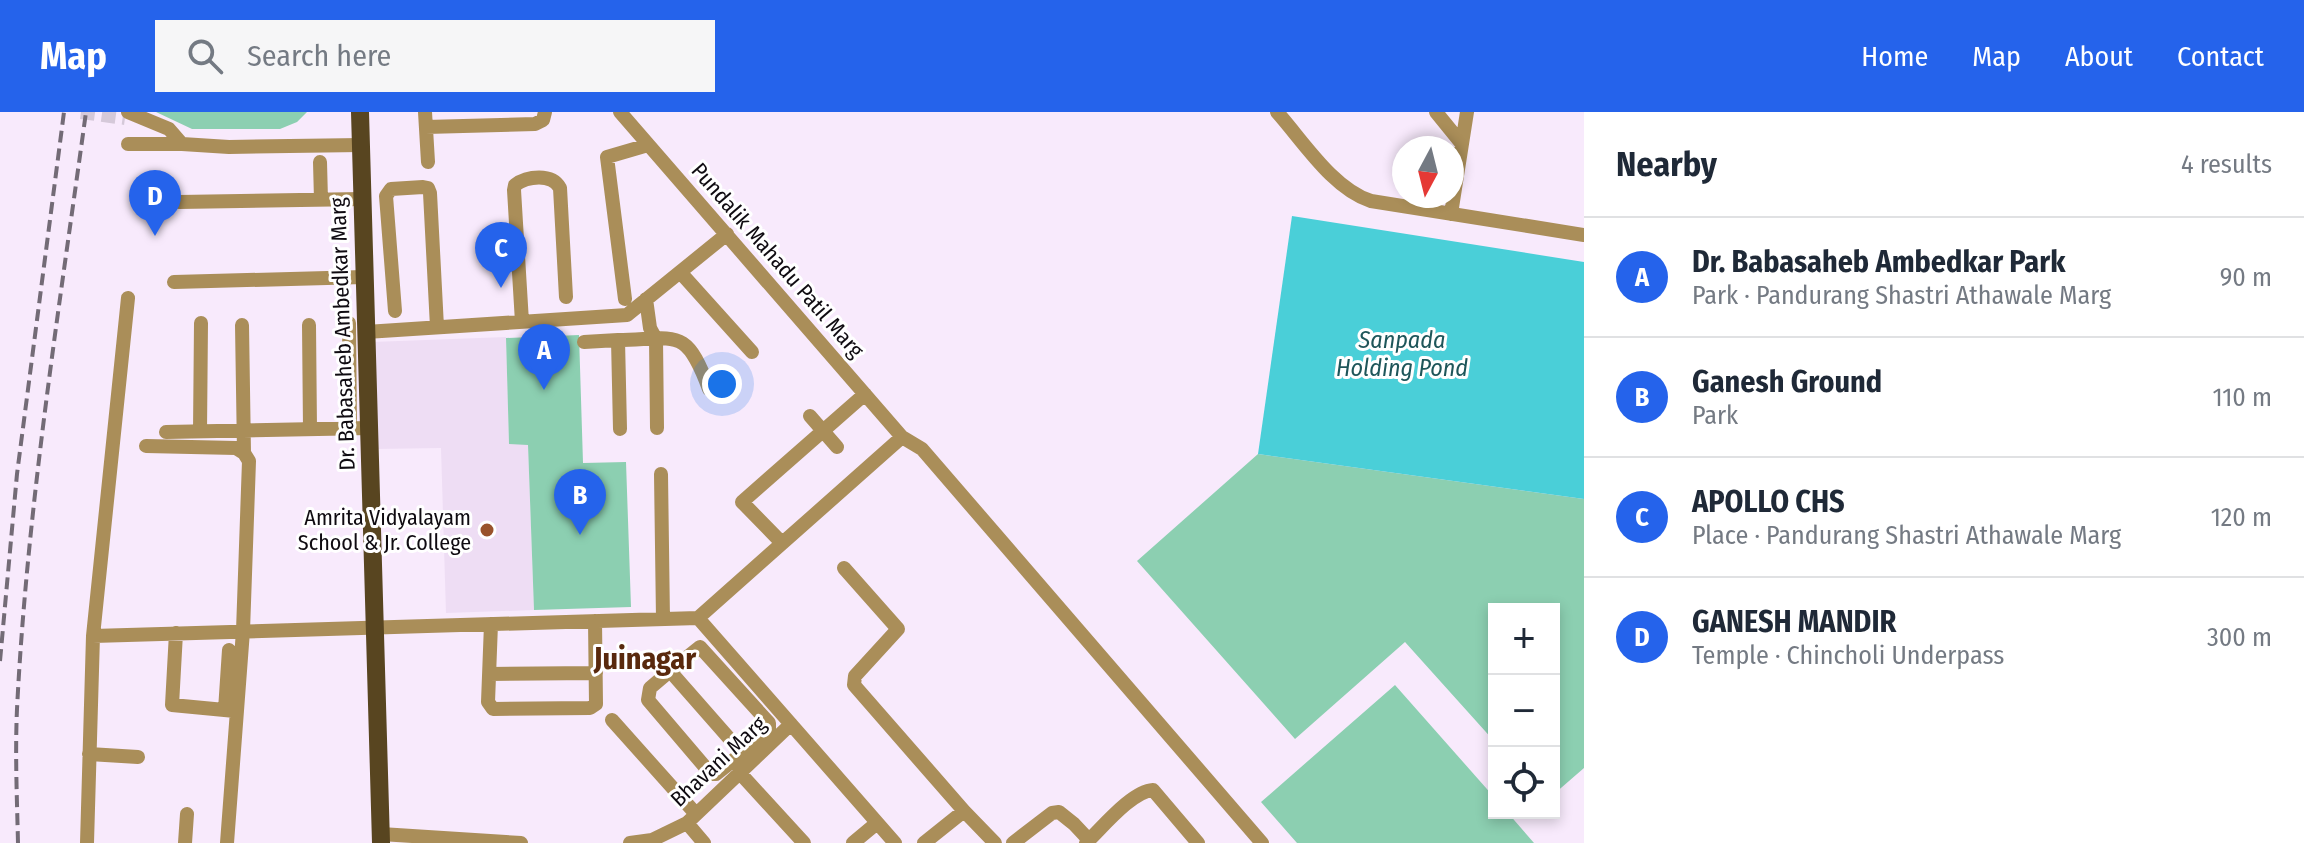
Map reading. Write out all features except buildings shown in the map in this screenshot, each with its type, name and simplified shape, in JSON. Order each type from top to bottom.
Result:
[{"type":"main road","name":"Dr. Babasaheb Ambedkar Marg","points":[[360,112],[366,332],[359,428],[374,628],[381,839]]},
{"type":"street","points":[[428,162],[426,119],[535,124],[543,120],[545,112]]},
{"type":"street","name":"Pundalik Mahadu Patil Marg","points":[[620,112],[902,437],[922,449],[1262,843]]},
{"type":"street","points":[[1277,112],[1354,195],[1371,201],[1584,235]]},
{"type":"street","points":[[1436,112],[1456,136]]},
{"type":"street","points":[[1463,136],[1467,112]]},
{"type":"street","points":[[130,116],[169,129],[182,144]]},
{"type":"street","points":[[128,144],[229,147],[361,145]]},
{"type":"street","points":[[625,299],[607,157],[648,145]]},
{"type":"street","points":[[320,162],[321,200]]},
{"type":"street","points":[[522,322],[514,190],[522,180],[551,178],[560,188],[566,297]]},
{"type":"street","points":[[395,311],[386,196],[391,189],[428,188],[437,327]]},
{"type":"street","points":[[179,202],[362,199]]},
{"type":"street","points":[[1451,214],[1452,208]]},
{"type":"street","points":[[366,332],[627,315],[727,234]]},
{"type":"street","points":[[680,272],[752,352]]},
{"type":"street","points":[[174,282],[364,277]]},
{"type":"street","points":[[87,843],[92,754],[93,636],[128,298]]},
{"type":"street","points":[[646,299],[650,328],[656,339],[657,428]]},
{"type":"street","points":[[200,431],[201,323]]},
{"type":"street","points":[[166,432],[359,428],[349,323]]},
{"type":"street","points":[[242,325],[244,453]]},
{"type":"street","points":[[309,325],[310,429]]},
{"type":"street","points":[[584,342],[667,337],[680,340],[696,358],[709,389]]},
{"type":"street","points":[[618,340],[620,429]]},
{"type":"street","points":[[781,542],[742,502],[865,394]]},
{"type":"street","points":[[810,416],[837,447]]},
{"type":"street","points":[[93,636],[698,618],[902,437]]},
{"type":"street","points":[[146,446],[236,448],[249,461],[243,631],[230,710]]},
{"type":"street","points":[[661,474],[663,619]]},
{"type":"street","points":[[844,568],[898,629],[855,676],[854,685],[995,843]]},
{"type":"street","points":[[698,618],[895,843]]},
{"type":"street","points":[[491,624],[488,702],[493,709],[590,708],[596,704],[595,621]]},
{"type":"street","points":[[176,633],[172,705],[230,710]]},
{"type":"street","points":[[700,647],[769,723],[769,732],[744,763],[711,774],[648,700],[650,688],[670,671],[700,647]]},
{"type":"street","points":[[227,843],[229,650]]},
{"type":"street","points":[[670,671],[804,843]]},
{"type":"street","points":[[489,674],[596,673]]},
{"type":"street","points":[[612,720],[692,819],[704,843]]},
{"type":"street","name":"Bhavani Marg","points":[[630,843],[652,840],[692,819],[744,763],[791,724]]},
{"type":"street","points":[[92,754],[138,757]]},
{"type":"street","points":[[1013,843],[1052,813],[1059,812],[1074,824],[1087,842],[1132,799],[1144,791],[1153,790],[1198,843]]},
{"type":"street","points":[[924,843],[964,811]]},
{"type":"street","points":[[185,843],[187,814]]},
{"type":"street","points":[[853,843],[877,823]]},
{"type":"street","points":[[381,839],[521,843]]},
{"type":"shaded area","name":"Amrita Vidyalayam School & Jr. College","points":[[506,337],[509,444],[528,444],[534,610],[446,613],[441,448],[376,449],[372,342]]},
{"type":"green space","points":[[156,112],[307,112],[297,122],[280,129],[192,129]]},
{"type":"green space","points":[[579,335],[583,463],[626,462],[631,607],[534,610],[528,445],[509,444],[506,338]]},
{"type":"green space","points":[[1258,454],[1584,499],[1584,768],[1560,789],[1560,603],[1488,603],[1488,734],[1405,642],[1295,739],[1137,561]]},
{"type":"green space","points":[[1395,685],[1488,790],[1488,819],[1513,819],[1534,843],[1297,843],[1261,802]]},
{"type":"water","name":"Sanpada Holding Pond","points":[[1292,216],[1584,262],[1584,499],[1258,454]]},
{"type":"tunnel","points":[[81,112],[125,118]]},
{"type":"railway","points":[[0,661],[17,474],[64,112]]},
{"type":"railway","points":[[18,843],[17,709],[28,559],[86,112]]},
{"type":"place","name":"GANESH MANDIR","points":[[155,236]]},
{"type":"place","name":"APOLLO CHS","points":[[501,288]]},
{"type":"place","name":"Dr. Babasaheb Ambedkar Park","points":[[544,390]]},
{"type":"place","name":"Amrita Vidyalayam School & Jr. College","points":[[487,530]]},
{"type":"place","name":"Ganesh Ground","points":[[580,535]]},
{"type":"district","name":"Juinagar","points":[[645,659]]}]
